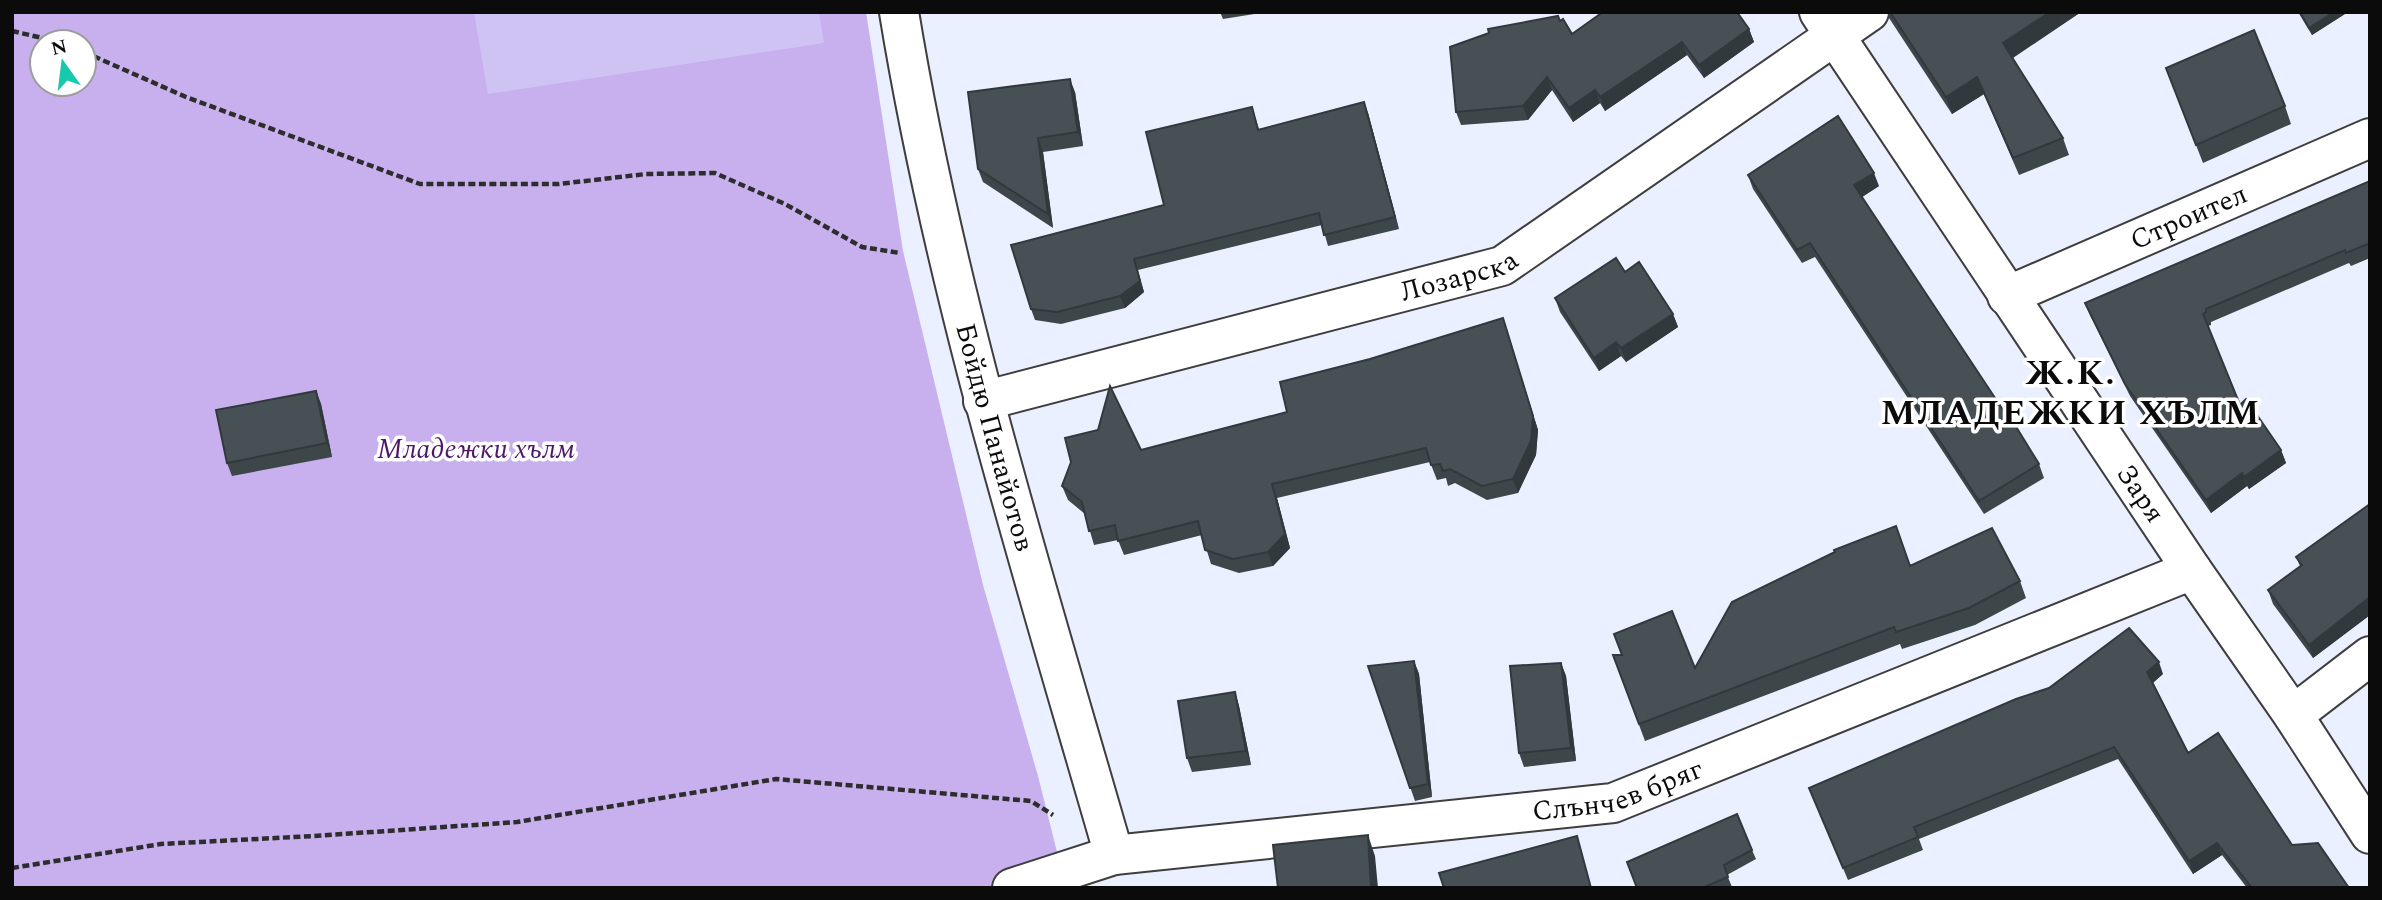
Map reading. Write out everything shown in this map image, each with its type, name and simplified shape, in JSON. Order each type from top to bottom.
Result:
[{"type":"street","name":"Бойдю Панайотов","points":[[899,12],[916,114],[983,401],[1114,855]]},
{"type":"street","name":"Лозарска","points":[[983,401],[1502,266],[1827,24],[1870,12]]},
{"type":"street","name":"Заря","points":[[1827,24],[2007,296],[2293,715],[2370,834]]},
{"type":"street","name":"Строител","points":[[2007,296],[2370,138]]},
{"type":"street","name":"Слънчев бряг","points":[[1012,888],[1114,855],[1613,803],[2192,570]]},
{"type":"street","points":[[2293,715],[2370,656]]},
{"type":"path","points":[[98,58],[186,97],[420,184],[559,184],[646,174],[715,173],[785,204],[862,247],[949,261]]},
{"type":"path","points":[[12,868],[161,844],[517,822],[776,779],[1031,801]]},
{"type":"green space","name":"Младежки хълм","points":[[12,12],[866,12],[903,251],[983,585],[1038,776],[1066,888],[12,888]]},
{"type":"shaded area","points":[[474,12],[819,12],[824,43],[488,94]]},
{"type":"building","points":[[1603,12],[1737,12],[1749,29],[1699,65],[1682,42],[1600,97],[1595,90],[1569,108],[1547,77],[1523,106],[1456,112],[1450,47],[1489,33],[1488,29],[1558,16],[1560,21],[1563,19],[1572,34]]},
{"type":"building","points":[[1890,12],[2050,12],[2003,43],[2063,138],[2013,158],[1977,77],[1946,97]]},
{"type":"building","points":[[2300,12],[2334,12],[2309,28]]},
{"type":"building","points":[[2254,30],[2285,106],[2196,145],[2166,68]]},
{"type":"building","points":[[1070,79],[1078,132],[1038,138],[1048,214],[978,169],[968,92]]},
{"type":"building","points":[[1364,102],[1395,217],[1324,235],[1319,213],[1134,259],[1140,281],[1120,296],[1057,312],[1031,309],[1011,245],[1164,205],[1146,132],[1252,107],[1258,130]]},
{"type":"building","points":[[1838,116],[1874,173],[1854,185],[2039,464],[1979,501],[1810,243],[1797,250],[1748,175]]},
{"type":"building","points":[[2370,181],[2370,243],[2346,253],[2345,250],[2206,309],[2203,314],[2240,405],[2246,399],[2281,450],[2244,477],[2242,473],[2206,500],[2125,384],[2085,303]]},
{"type":"building","points":[[1616,258],[1625,272],[1639,262],[1673,314],[1621,348],[1616,342],[1594,358],[1555,298]]},
{"type":"building","points":[[1503,318],[1533,416],[1531,441],[1513,479],[1482,486],[1450,469],[1443,471],[1440,464],[1431,465],[1426,448],[1272,484],[1285,534],[1268,552],[1233,559],[1205,550],[1198,521],[1118,541],[1115,525],[1089,531],[1082,502],[1062,486],[1071,462],[1065,438],[1098,430],[1110,386],[1141,450],[1287,412],[1280,382],[1370,359]]},
{"type":"building","points":[[316,391],[327,443],[227,463],[216,410]]},
{"type":"building","points":[[2370,504],[2370,597],[2309,645],[2268,590],[2302,565],[2296,557]]},
{"type":"building","points":[[1896,526],[1910,566],[1992,528],[2020,581],[1969,608],[1896,632],[1894,627],[1639,724],[1613,655],[1622,655],[1614,634],[1672,611],[1695,668],[1732,602],[1835,552],[1834,550]]},
{"type":"building","points":[[2129,628],[2159,662],[2147,672],[2188,753],[2218,733],[2292,845],[2318,843],[2349,888],[2252,888],[2217,843],[2189,861],[2114,747],[1914,827],[1918,837],[1843,868],[1809,788],[2016,699],[2049,688]]},
{"type":"building","points":[[1414,661],[1428,784],[1410,788],[1368,666]]},
{"type":"building","points":[[1561,663],[1571,748],[1519,753],[1510,666]]},
{"type":"building","points":[[1235,692],[1246,751],[1187,758],[1178,701]]},
{"type":"building","points":[[1737,814],[1752,850],[1724,865],[1728,877],[1702,888],[1637,888],[1627,862]]},
{"type":"building","points":[[1368,835],[1371,888],[1278,888],[1273,845]]},
{"type":"building","points":[[1577,836],[1591,888],[1444,888],[1439,873]]},
{"type":"district","name":"Ж.К. МЛАДЕЖКИ ХЪЛМ","points":[[2071,393]]}]
